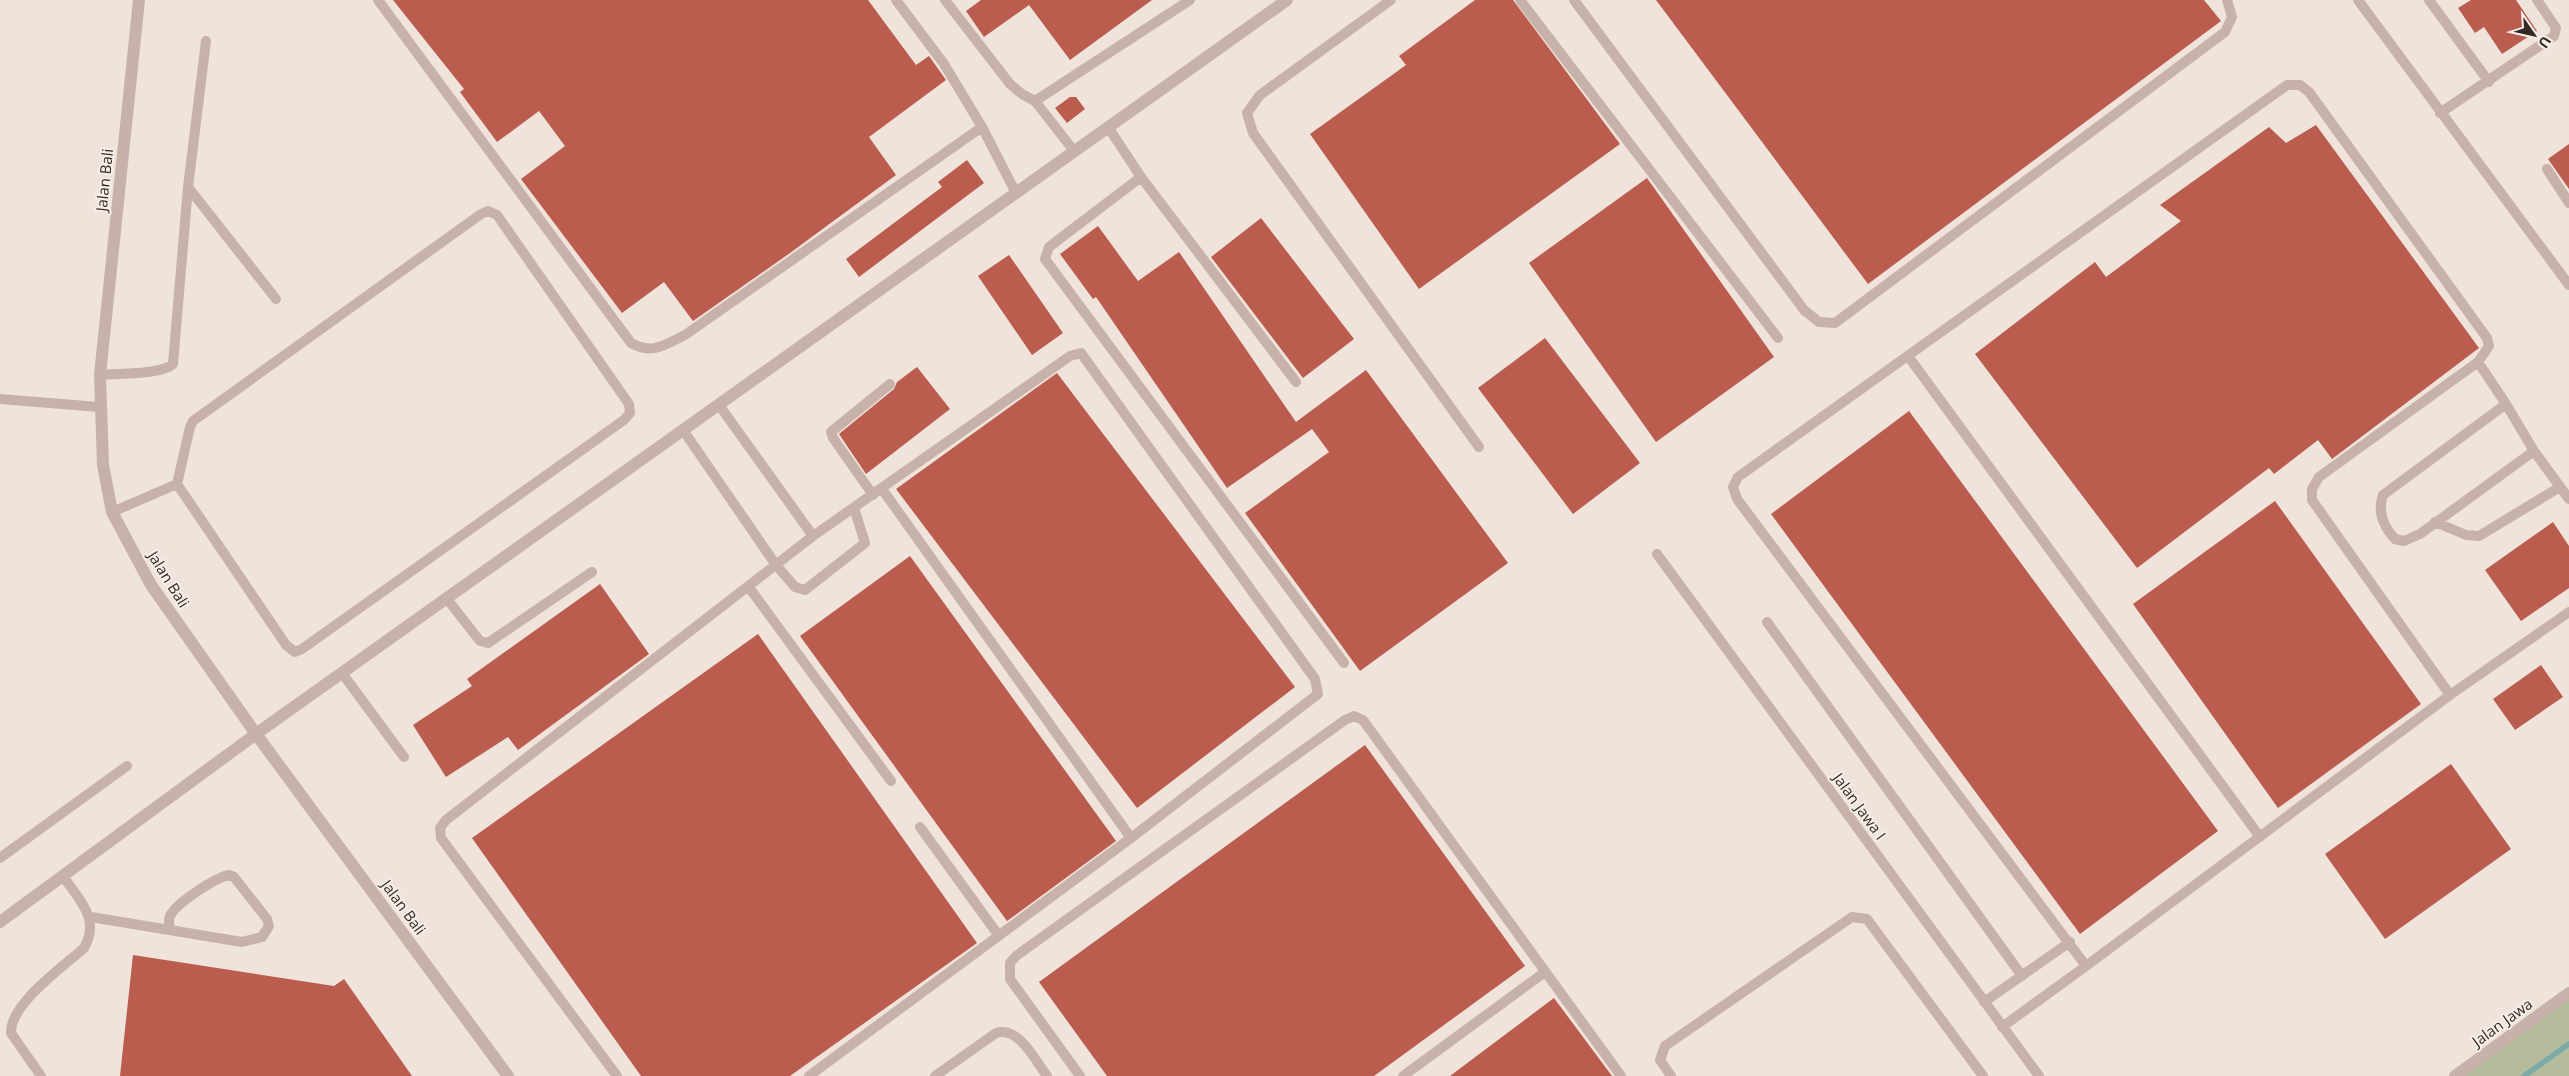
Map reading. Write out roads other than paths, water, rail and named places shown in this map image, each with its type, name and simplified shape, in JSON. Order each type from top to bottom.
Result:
[{"type":"street","name":"Jalan Bali","points":[[138,0],[100,375],[103,464],[112,512],[151,585],[256,734],[508,1076]]},
{"type":"street","points":[[0,922],[256,734],[1287,0]]},
{"type":"street","name":"Jalan Jawa","points":[[2454,1076],[2569,994]]},
{"type":"lane","points":[[378,0],[631,343],[642,349],[657,348],[685,335],[982,127]]},
{"type":"lane","points":[[896,0],[944,64],[982,127],[1016,193]]},
{"type":"lane","points":[[945,0],[1010,84],[1022,94],[1036,101],[1074,151]]},
{"type":"lane","points":[[1036,101],[1190,0]]},
{"type":"lane","points":[[1391,0],[1260,95],[1246,112],[1253,133],[1479,447]]},
{"type":"lane","points":[[1520,0],[1778,338]]},
{"type":"lane","points":[[1574,0],[1804,310],[1819,322],[1835,323],[2224,32],[2232,17],[2226,0]]},
{"type":"lane","points":[[2358,0],[2569,285]]},
{"type":"lane","points":[[2429,0],[2489,82]]},
{"type":"lane","points":[[2440,113],[2489,82],[2556,33],[2556,28],[2537,0]]},
{"type":"lane","points":[[100,375],[120,372],[148,372],[168,368],[175,359],[188,187],[206,41]]},
{"type":"lane","points":[[2086,966],[2070,942],[1743,507],[1733,487],[1738,477],[2287,85],[2300,84],[2309,92],[2487,338],[2488,346],[2478,362],[2319,477],[2312,489],[2312,500],[2450,695]]},
{"type":"lane","points":[[1108,127],[1141,177],[1296,382]]},
{"type":"lane","points":[[2547,169],[2569,203]]},
{"type":"lane","points":[[1141,177],[1049,247],[1045,258],[1344,663]]},
{"type":"lane","points":[[188,187],[276,299]]},
{"type":"lane","points":[[112,512],[172,486],[193,421],[481,214],[488,211],[497,215],[629,404],[630,413],[624,420],[302,649],[295,652],[286,645],[172,486]]},
{"type":"lane","points":[[617,1076],[441,838],[440,828],[446,820],[813,536],[1070,356],[1081,353],[1315,679],[1318,687],[1314,698],[1132,838],[809,1076]]},
{"type":"lane","points":[[1908,356],[2260,837]]},
{"type":"lane","points":[[2478,362],[2534,451],[2569,499]]},
{"type":"lane","points":[[890,384],[831,432],[833,438],[877,492],[1132,838]]},
{"type":"lane","points":[[0,398],[100,407]]},
{"type":"lane","points":[[2506,404],[2383,495],[2380,514],[2395,540],[2404,541],[2420,534],[2534,451]]},
{"type":"lane","points":[[718,405],[813,536]]},
{"type":"lane","points":[[683,430],[776,565],[795,588],[805,590],[865,543],[865,536],[854,508]]},
{"type":"lane","points":[[2436,522],[2466,535],[2479,536],[2560,487]]},
{"type":"lane","name":"Jalan Jawa I","points":[[1657,554],[2039,1076]]},
{"type":"lane","points":[[447,599],[480,641],[488,643],[592,572]]},
{"type":"lane","points":[[748,586],[891,781]]},
{"type":"lane","points":[[2002,1027],[2450,695],[2569,612]]},
{"type":"lane","points":[[1768,622],[2022,976]]},
{"type":"lane","points":[[342,673],[404,757]]},
{"type":"lane","points":[[1080,1076],[1010,979],[1010,963],[1016,956],[1345,720],[1354,716],[1363,720],[1621,1076]]},
{"type":"lane","points":[[0,858],[127,766]]},
{"type":"lane","points":[[920,827],[999,936]]},
{"type":"lane","points":[[91,917],[170,928],[242,942],[262,937],[269,926],[267,919],[234,877],[229,875],[205,887],[174,910],[169,920],[170,928]]},
{"type":"lane","points":[[41,1076],[11,1033],[10,1026],[20,1006],[84,948],[90,934],[91,917],[62,876]]},
{"type":"lane","points":[[1672,1076],[1660,1060],[1664,1046],[1852,917],[1867,919],[1983,1076]]},
{"type":"lane","points":[[1984,1002],[2070,942]]},
{"type":"lane","points":[[1403,1076],[1545,972]]},
{"type":"lane","points":[[935,1076],[996,1033],[1002,1031],[1016,1035],[1047,1076]]},
{"type":"waterway","points":[[2524,1076],[2569,1044]]}]
